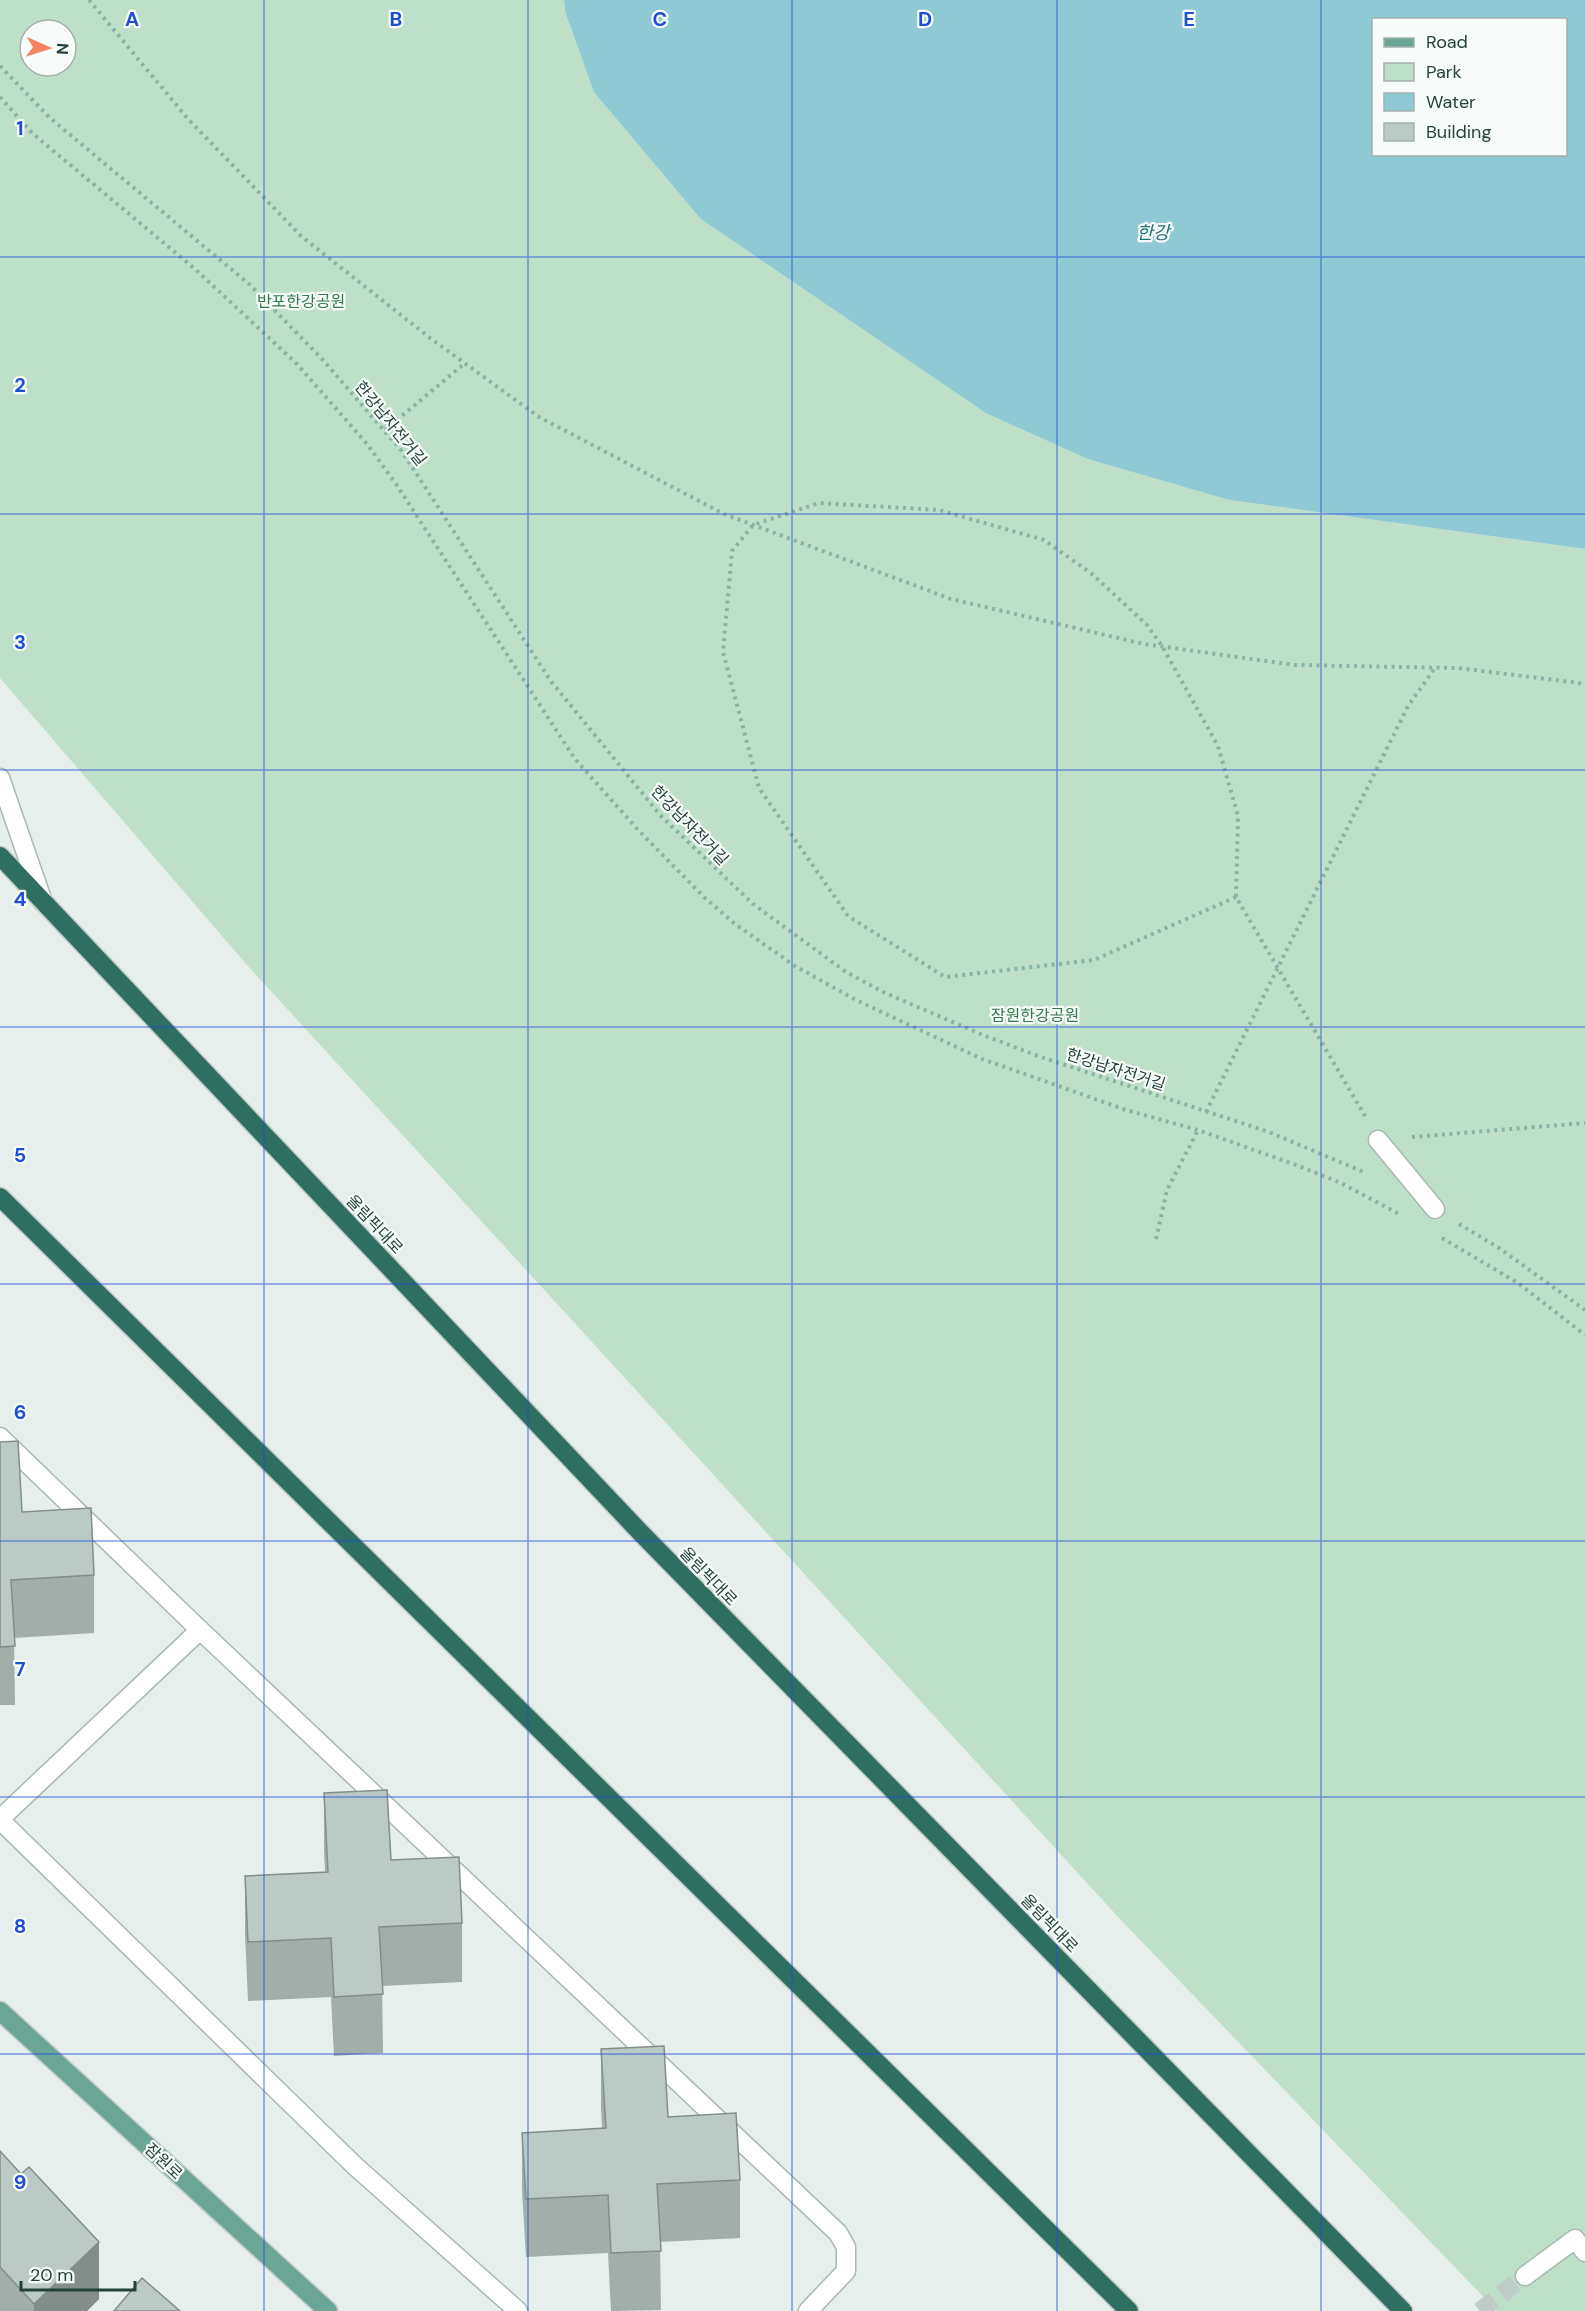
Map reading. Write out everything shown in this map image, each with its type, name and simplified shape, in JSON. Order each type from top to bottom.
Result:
[{"type":"highway","name":"올림픽대로","points":[[0,856],[640,1532],[1403,2311]]},
{"type":"highway","points":[[0,1197],[1129,2311]]},
{"type":"main road","name":"잠원로","points":[[0,2011],[328,2311]]},
{"type":"street","points":[[0,778],[44,902]]},
{"type":"street","points":[[1378,1140],[1435,1209]]},
{"type":"street","points":[[0,1437],[200,1630],[838,2233],[846,2247],[846,2271],[808,2311]]},
{"type":"street","points":[[200,1630],[0,1819],[355,2166],[518,2311]]},
{"type":"street","points":[[1526,2276],[1575,2239],[1585,2252]]},
{"type":"path","points":[[89,0],[188,119],[301,236],[538,417],[724,514],[951,599],[1144,644],[1295,664],[1469,669],[1579,683],[1585,686]]},
{"type":"path","name":"한강남자전거길","points":[[0,66],[50,118],[249,284],[324,360],[401,450],[550,680],[660,816],[753,904],[846,972],[883,992],[1027,1052],[1269,1132],[1377,1177]]},
{"type":"path","name":"한강남자전거길","points":[[0,97],[32,134],[195,269],[297,364],[367,444],[396,484],[575,759],[639,831],[705,898],[735,924],[795,966],[856,1000],[982,1059],[1126,1110],[1198,1130],[1341,1183],[1404,1217]]},
{"type":"path","points":[[385,430],[465,363]]},
{"type":"path","points":[[1236,897],[1094,960],[945,977],[848,916],[759,788],[723,652],[732,551],[753,525],[819,503],[939,510],[1044,540],[1092,574],[1147,625],[1162,646],[1218,746],[1238,816],[1236,897],[1378,1140],[1585,1123]]},
{"type":"path","points":[[1206,1112],[1408,706],[1435,667]]},
{"type":"path","points":[[1156,1239],[1167,1190],[1198,1130]]},
{"type":"path","points":[[1435,1209],[1499,1248],[1585,1310]]},
{"type":"path","points":[[1435,1234],[1518,1283],[1585,1335]]},
{"type":"green space","name":"잠원한강공원","points":[[0,0],[564,0],[565,11],[1230,500],[1585,549],[1585,2311],[1497,2311],[1119,1918],[247,965],[0,678]]},
{"type":"water","name":"한강","points":[[564,0],[1585,0],[1585,549],[1230,500],[1088,459],[986,413],[701,219],[594,92],[565,11]]},
{"type":"building","points":[[18,1441],[22,1512],[91,1508],[94,1575],[11,1580],[15,1646],[0,1647],[0,1442]]},
{"type":"building","points":[[387,1790],[391,1860],[459,1857],[462,1923],[379,1927],[383,1994],[334,1997],[331,1938],[248,1942],[245,1876],[328,1872],[324,1793]]},
{"type":"building","points":[[664,2046],[668,2117],[736,2113],[740,2180],[657,2184],[661,2251],[611,2253],[608,2195],[526,2199],[522,2133],[606,2128],[601,2049]]},
{"type":"building","points":[[0,2151],[21,2174],[29,2167],[99,2242],[34,2304],[0,2267]]},
{"type":"building","points":[[142,2278],[180,2311],[114,2311]]},
{"type":"tunnel","points":[[1480,2311],[1525,2276]]},
{"type":"park label","name":"반포한강공원","points":[[301,301]]}]
